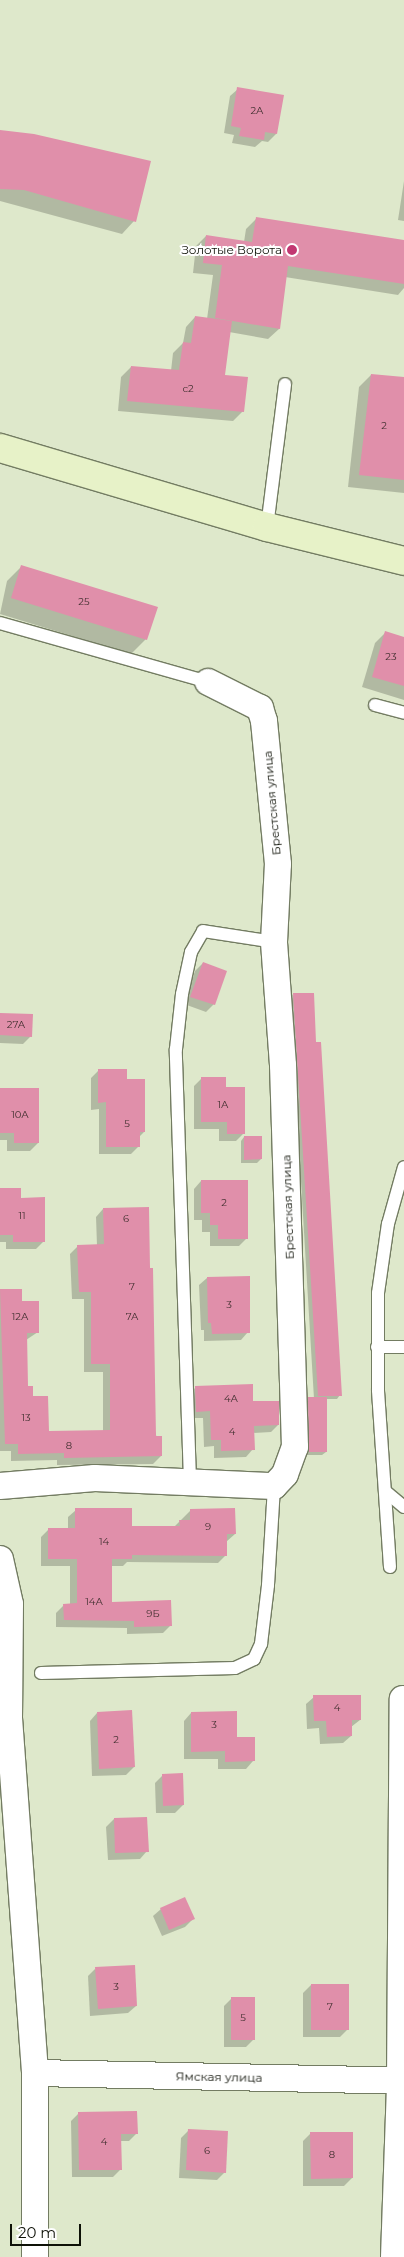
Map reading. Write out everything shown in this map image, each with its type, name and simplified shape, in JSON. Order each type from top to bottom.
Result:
[{"type":"main road","points":[[0,448],[268,527],[404,561]]},
{"type":"street","name":"Брестская улица","points":[[208,682],[260,708],[264,720],[278,864],[274,942],[283,1065],[295,1447],[285,1474],[274,1486]]},
{"type":"street","points":[[0,1486],[95,1478],[274,1486]]},
{"type":"street","points":[[0,1559],[10,1604],[9,1718],[34,2073],[35,2257]]},
{"type":"street","points":[[394,2257],[402,2082],[403,1694]]},
{"type":"street","name":"Ямская улица","points":[[34,2073],[402,2082]]},
{"type":"lane","points":[[268,527],[285,384]]},
{"type":"lane","points":[[0,623],[208,682]]},
{"type":"lane","points":[[375,704],[404,713]]},
{"type":"lane","points":[[190,1481],[176,1049],[182,994],[191,952],[203,931],[274,942]]},
{"type":"lane","points":[[390,1567],[377,1347],[382,1258],[388,1224],[404,1167]]},
{"type":"lane","points":[[377,1347],[404,1347]]},
{"type":"lane","points":[[41,1673],[235,1668],[254,1660],[261,1644],[274,1486]]},
{"type":"lane","points":[[385,1491],[404,1507]]},
{"type":"building","points":[[237,87],[284,95],[277,134],[265,132],[264,140],[239,136],[241,128],[231,126]]},
{"type":"building","points":[[0,130],[34,134],[151,161],[136,222],[24,190],[0,189]]},
{"type":"building","points":[[256,217],[404,240],[404,284],[288,266],[280,329],[215,318],[222,265],[203,263],[206,235],[252,242]]},
{"type":"building","points":[[195,316],[232,321],[225,375],[248,377],[244,412],[127,401],[131,366],[179,370],[183,342],[191,343]]},
{"type":"building","points":[[371,374],[404,377],[404,480],[359,475]]},
{"type":"building","points":[[21,565],[158,607],[147,640],[11,598]]},
{"type":"building","points":[[385,631],[404,637],[404,686],[372,677]]},
{"type":"building","points":[[203,962],[227,971],[215,1005],[190,997]]},
{"type":"building","points":[[293,993],[314,993],[316,1042],[321,1042],[342,1396],[318,1396]]},
{"type":"building","points":[[0,1013],[33,1014],[32,1037],[0,1035]]},
{"type":"building","points":[[98,1069],[127,1069],[127,1079],[145,1079],[145,1132],[140,1132],[140,1147],[106,1147],[106,1102],[98,1103]]},
{"type":"building","points":[[201,1077],[226,1077],[226,1087],[245,1087],[245,1134],[227,1134],[227,1122],[201,1122]]},
{"type":"building","points":[[0,1088],[39,1088],[39,1143],[14,1143],[14,1133],[0,1133]]},
{"type":"building","points":[[244,1136],[262,1136],[262,1159],[244,1160]]},
{"type":"building","points":[[201,1180],[248,1180],[248,1239],[218,1239],[218,1225],[210,1225],[210,1213],[201,1213]]},
{"type":"building","points":[[0,1188],[21,1188],[21,1198],[45,1197],[45,1242],[13,1242],[13,1235],[0,1235]]},
{"type":"building","points":[[149,1207],[150,1268],[153,1268],[156,1436],[162,1436],[162,1456],[64,1458],[64,1453],[18,1454],[18,1444],[5,1444],[0,1289],[22,1289],[22,1301],[39,1301],[39,1333],[27,1333],[28,1386],[33,1386],[33,1396],[48,1396],[49,1431],[110,1430],[110,1364],[91,1364],[91,1292],[79,1292],[77,1245],[104,1244],[103,1208]]},
{"type":"building","points":[[250,1276],[250,1333],[212,1334],[211,1323],[208,1323],[207,1277]]},
{"type":"building","points":[[253,1384],[253,1401],[279,1401],[279,1425],[254,1426],[255,1450],[221,1451],[221,1440],[211,1440],[210,1411],[196,1412],[195,1386]]},
{"type":"building","points":[[308,1397],[327,1397],[327,1452],[309,1452]]},
{"type":"building","points":[[75,1508],[132,1508],[132,1526],[180,1526],[179,1520],[190,1520],[190,1509],[235,1508],[236,1534],[227,1534],[227,1556],[132,1555],[132,1559],[112,1559],[112,1602],[171,1600],[172,1626],[134,1627],[134,1621],[64,1620],[63,1604],[77,1603],[77,1559],[48,1559],[48,1528],[75,1528]]},
{"type":"building","points":[[313,1695],[361,1695],[361,1720],[352,1720],[352,1736],[327,1737],[326,1721],[314,1721]]},
{"type":"building","points":[[132,1710],[135,1767],[99,1769],[97,1712]]},
{"type":"building","points":[[237,1711],[237,1737],[255,1737],[255,1761],[225,1762],[225,1751],[191,1752],[191,1712]]},
{"type":"building","points":[[183,1773],[184,1805],[163,1806],[162,1774]]},
{"type":"building","points":[[147,1817],[149,1852],[115,1853],[114,1818]]},
{"type":"building","points":[[185,1897],[195,1919],[169,1930],[160,1908]]},
{"type":"building","points":[[135,1965],[137,2006],[98,2009],[95,1967]]},
{"type":"building","points":[[311,1984],[349,1984],[349,2030],[311,2030]]},
{"type":"building","points":[[231,1997],[255,1997],[255,2040],[231,2040]]},
{"type":"building","points":[[137,2111],[138,2134],[121,2134],[122,2170],[79,2170],[78,2112]]},
{"type":"building","points":[[188,2129],[228,2131],[226,2173],[186,2170]]},
{"type":"building","points":[[310,2132],[353,2132],[353,2178],[311,2179]]},
{"type":"place","name":"Золотые Ворота","points":[[292,250]]}]
